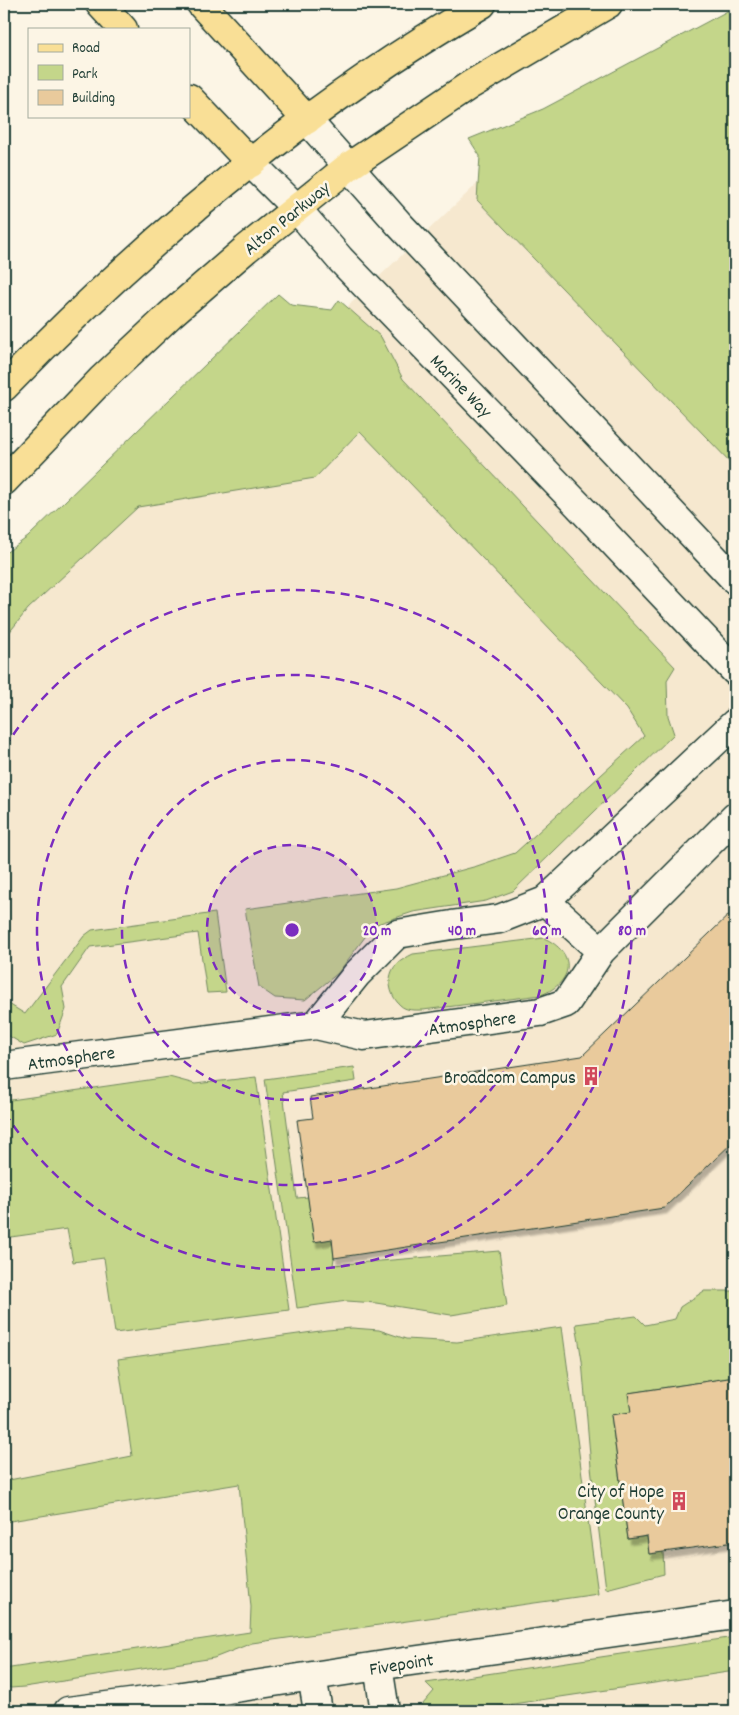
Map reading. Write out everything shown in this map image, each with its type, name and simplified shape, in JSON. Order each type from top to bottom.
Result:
[{"type":"main road","points":[[100,4],[122,28]]},
{"type":"main road","points":[[201,4],[307,120]]},
{"type":"main road","points":[[4,387],[49,340],[140,256],[212,194],[307,120],[388,62],[482,4]]},
{"type":"main road","name":"Alton Parkway","points":[[4,481],[56,425],[138,345],[218,273],[348,167],[470,85],[608,4]]},
{"type":"main road","name":"Marine Way","points":[[190,99],[251,164]]},
{"type":"street","points":[[307,120],[405,231],[735,580]]},
{"type":"street","name":"Marine Way","points":[[251,164],[297,209],[340,259],[577,504],[735,672]]},
{"type":"street","points":[[316,1026],[357,974],[397,934],[499,919],[545,901],[735,723]]},
{"type":"street","name":"Atmosphere","points":[[7,1063],[316,1026],[364,1036],[540,1012],[566,1003],[601,951],[735,817]]},
{"type":"street","points":[[545,901],[601,951]]},
{"type":"street","name":"Fivepoint","points":[[68,1711],[169,1698],[735,1615]]},
{"type":"street","points":[[378,1666],[385,1711]]},
{"type":"street","points":[[312,1676],[318,1711]]},
{"type":"shaded area","points":[[735,41],[735,1711],[4,1711],[4,639],[28,609],[496,166]]},
{"type":"green space","points":[[735,7],[735,467],[477,200],[480,156],[469,139],[543,109]]},
{"type":"green space","points":[[278,294],[291,305],[332,310],[339,300],[381,337],[403,379],[675,667],[667,680],[668,716],[674,734],[513,891],[486,901],[413,912],[374,925],[338,973],[305,1000],[275,998],[259,987],[245,909],[396,888],[477,866],[515,853],[644,736],[627,709],[360,431],[315,478],[138,507],[28,609],[4,639],[4,554],[28,537]]},
{"type":"green space","points":[[215,913],[226,992],[207,993],[198,933],[90,947],[62,987],[66,1009],[57,1034],[24,1045],[4,1033],[4,1001],[25,1014],[84,936],[92,930]]},
{"type":"green space","points":[[544,938],[555,944],[562,951],[567,967],[560,983],[541,995],[414,1010],[400,1005],[391,991],[390,980],[393,969],[413,954]]},
{"type":"green space","points":[[354,1067],[356,1081],[283,1092],[297,1198],[308,1197],[314,1241],[332,1239],[333,1265],[499,1251],[507,1306],[451,1315],[376,1303],[347,1301],[297,1308],[265,1079]]},
{"type":"green space","points":[[169,1077],[195,1084],[256,1077],[289,1310],[115,1333],[104,1258],[73,1262],[67,1229],[4,1238],[4,1101]]},
{"type":"green space","points":[[704,1291],[735,1291],[735,1377],[629,1393],[631,1412],[611,1415],[628,1539],[647,1536],[649,1554],[663,1552],[664,1574],[606,1589],[591,1467],[582,1361],[576,1324],[636,1316],[645,1325],[675,1319],[680,1307]]},
{"type":"green space","points":[[562,1327],[598,1594],[252,1643],[214,1658],[24,1687],[11,1688],[4,1685],[4,1669],[250,1632],[251,1607],[239,1484],[4,1522],[4,1481],[132,1456],[118,1359],[352,1328],[379,1330],[406,1339],[457,1342]]},
{"type":"green space","points":[[735,1637],[735,1671],[466,1711],[417,1711],[434,1691],[426,1683]]},
{"type":"green space","points":[[260,1704],[260,1711],[211,1711]]},
{"type":"building","name":"Broadcom Campus","points":[[735,909],[735,1140],[664,1208],[334,1258],[332,1239],[314,1242],[297,1120],[313,1118],[310,1097],[582,1056]]},
{"type":"building","name":"City of Hope Orange County","points":[[735,1377],[735,1542],[649,1554],[647,1536],[628,1539],[611,1415],[631,1412],[628,1393]]},
{"type":"place","name":"Broadcom Campus","points":[[591,1076]]},
{"type":"place","name":"City of Hope Orange County","points":[[679,1501]]}]
